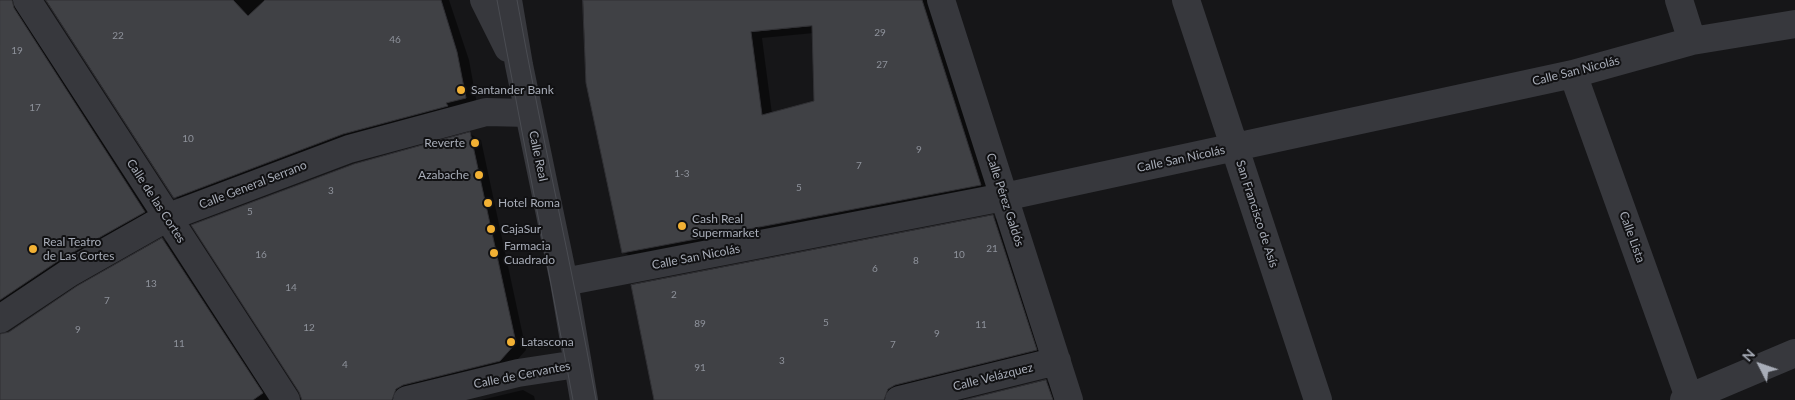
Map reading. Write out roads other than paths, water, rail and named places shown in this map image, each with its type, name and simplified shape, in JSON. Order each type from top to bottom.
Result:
[{"type":"street","name":"Calle de las Cortes","points":[[27,0],[166,218],[286,400]]},
{"type":"street","points":[[484,0],[505,44],[518,65]]},
{"type":"street","name":"Calle Real","points":[[508,0],[518,65],[564,282],[584,400]]},
{"type":"street","name":"Calle Pérez Galdós","points":[[942,0],[1069,400]]},
{"type":"street","name":"San Francisco de Asís","points":[[1186,0],[1318,400]]},
{"type":"street","points":[[1679,0],[1692,41]]},
{"type":"street","name":"Calle San Nicolás","points":[[564,282],[1004,197],[1573,74],[1692,41],[1795,24]]},
{"type":"street","name":"Calle Lista","points":[[1573,74],[1688,399]]},
{"type":"street","name":"Calle General Serrano","points":[[0,319],[69,273],[166,218],[349,149],[486,112],[529,113]]},
{"type":"street","points":[[1688,399],[1795,353]]},
{"type":"street","name":"Calle Velázquez","points":[[899,400],[1058,361]]},
{"type":"street","name":"Calle de Cervantes","points":[[407,400],[518,373],[578,364]]},
{"type":"tram line","points":[[497,0],[573,400]]},
{"type":"tram line","points":[[517,0],[596,400]]},
{"type":"place","name":"Santander Bank","points":[[461,90]]},
{"type":"place","name":"Reverte","points":[[475,143]]},
{"type":"place","name":"Azabache","points":[[479,175]]},
{"type":"place","name":"Hotel Roma","points":[[488,203]]},
{"type":"place","name":"Cash Real Supermarket","points":[[682,226]]},
{"type":"place","name":"CajaSur","points":[[491,229]]},
{"type":"place","name":"Real Teatro de Las Cortes","points":[[33,249]]},
{"type":"place","name":"Farmacia Cuadrado","points":[[494,253]]},
{"type":"place","name":"Latascona","points":[[511,342]]}]
